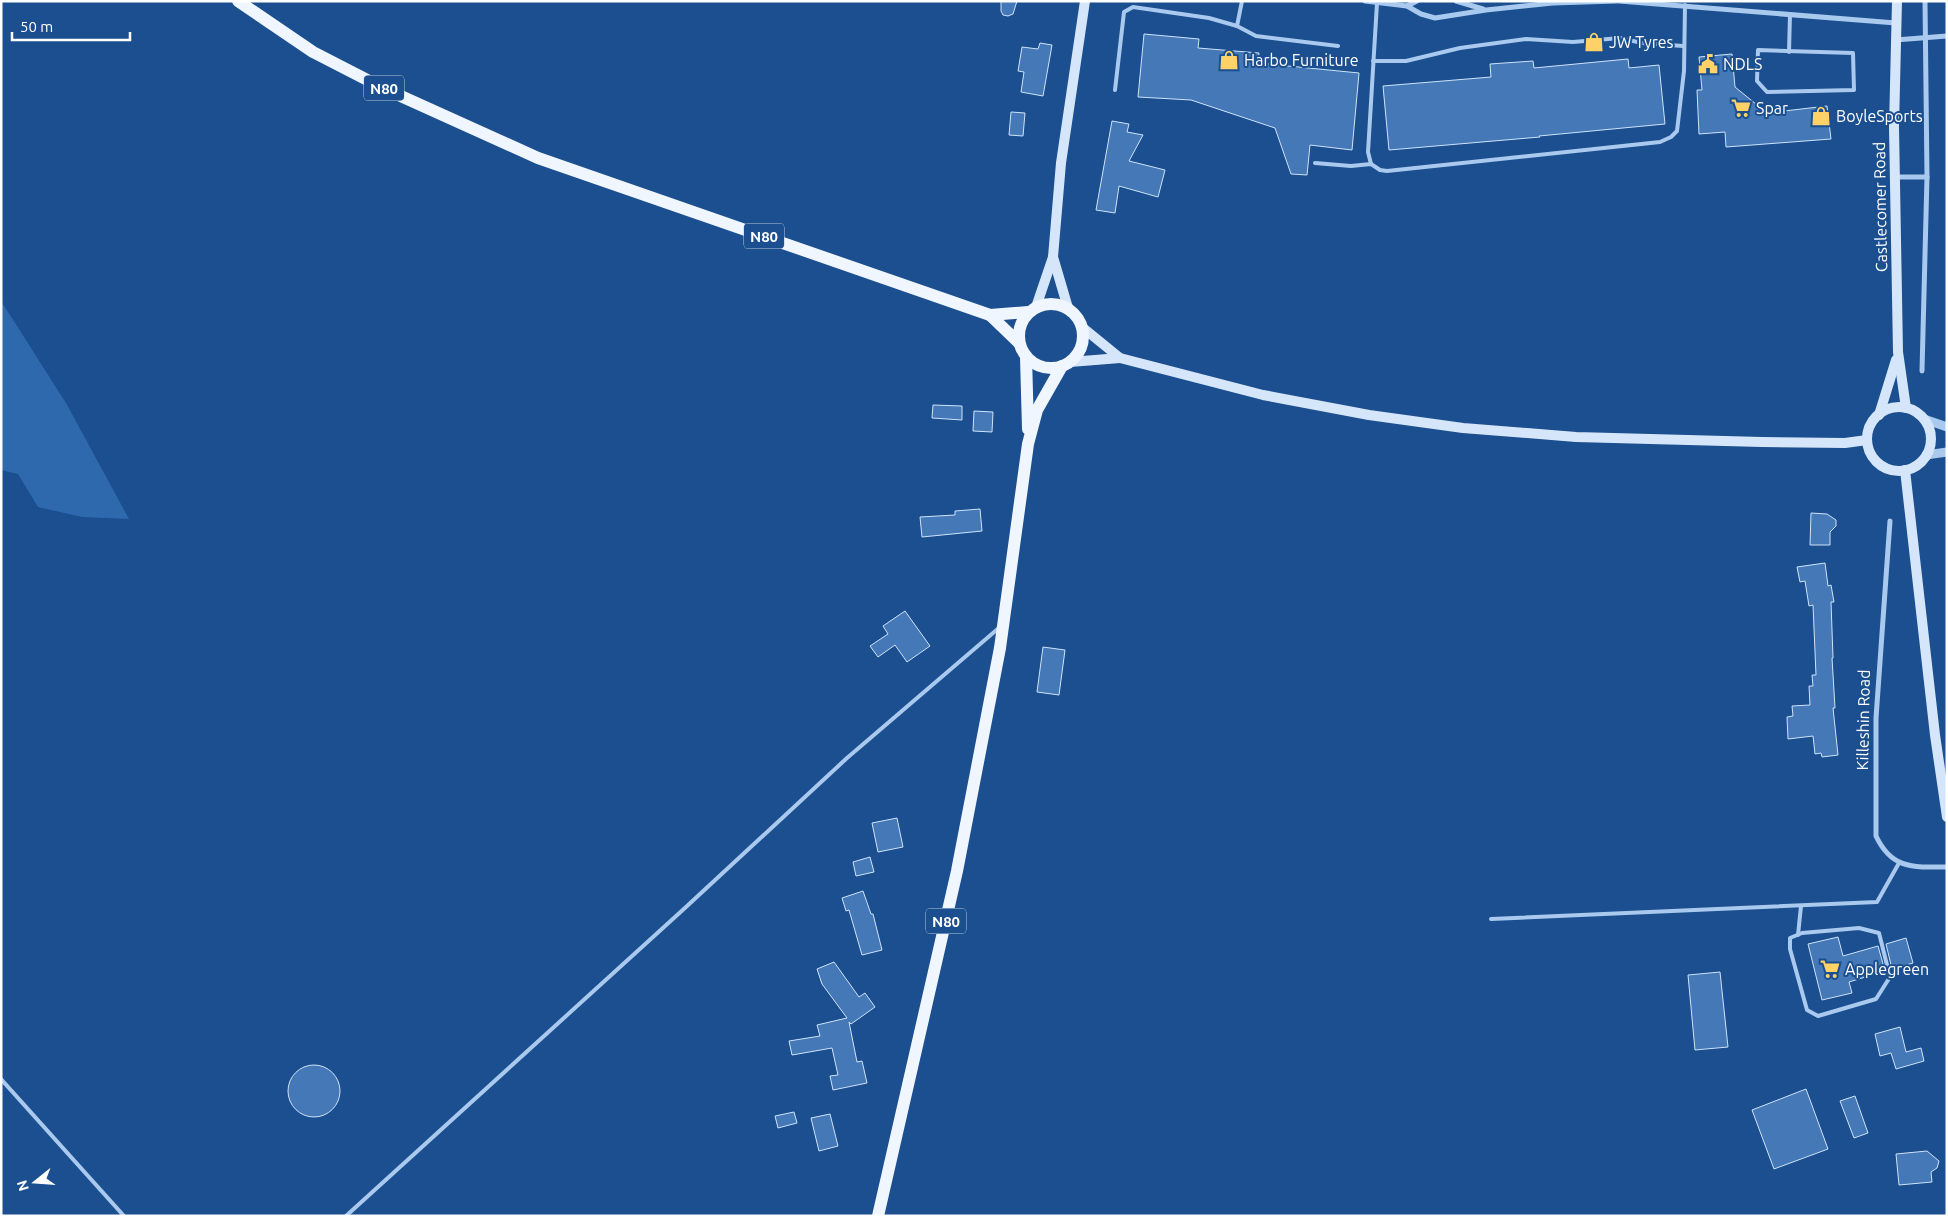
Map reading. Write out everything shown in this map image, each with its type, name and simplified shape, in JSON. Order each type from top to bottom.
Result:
[{"type":"main road","name":"N80","points":[[239,1],[313,52],[383,88],[538,158],[990,315],[1019,344],[1026,357],[1028,444]]},
{"type":"main road","points":[[1019,344],[1020,326],[1032,310],[1053,257],[1061,163],[1085,1]]},
{"type":"main road","name":"Castlecomer Road","points":[[1897,1],[1895,40],[1895,177],[1898,352],[1906,408]]},
{"type":"main road","points":[[1053,257],[1068,308],[1079,320],[1082,327],[1120,358]]},
{"type":"main road","name":"N80","points":[[990,315],[1032,310],[1053,304],[1068,308]]},
{"type":"main road","name":"N80","points":[[878,1216],[957,871],[1004,624],[1028,444],[1037,410],[1066,364],[1081,347],[1082,327]]},
{"type":"main road","name":"Castlecomer Road","points":[[1878,414],[1898,352]]},
{"type":"main road","points":[[1026,357],[1034,364],[1044,368],[1120,358],[1263,394],[1368,415],[1462,428],[1576,437],[1674,440],[1845,443],[1867,440]]},
{"type":"main road","points":[[1896,407],[1906,408],[1916,412],[1924,419],[1929,428],[1931,438],[1926,455],[1921,462],[1905,470],[1896,471],[1887,469],[1879,464],[1869,449],[1867,440],[1868,430],[1878,414],[1896,407]]},
{"type":"main road","points":[[1905,470],[1935,735],[1947,817]]},
{"type":"street","points":[[1365,1],[1407,6],[1421,14],[1435,18],[1486,10],[1553,3],[1618,1],[1683,4],[1896,22]]},
{"type":"street","points":[[1407,6],[1417,1]]},
{"type":"street","points":[[1456,1],[1486,10]]},
{"type":"street","points":[[1922,370],[1927,178],[1925,1]]},
{"type":"street","points":[[1895,40],[1947,36]]},
{"type":"street","points":[[1895,177],[1927,178]]},
{"type":"street","points":[[1924,419],[1947,426]]},
{"type":"street","points":[[1926,455],[1947,452]]},
{"type":"street","name":"Killeshin Road","points":[[1890,521],[1876,718],[1876,836],[1881,848],[1900,863],[1911,867],[1947,867]]},
{"type":"lane","points":[[1237,26],[1242,1]]},
{"type":"lane","points":[[1371,164],[1368,152],[1377,2]]},
{"type":"lane","points":[[1315,163],[1351,166],[1371,164],[1380,170],[1387,171],[1660,142],[1671,137],[1677,130],[1684,71],[1683,4]]},
{"type":"lane","points":[[1115,90],[1124,12],[1133,7],[1209,18],[1237,26],[1256,36],[1338,46]]},
{"type":"lane","points":[[1789,52],[1790,14]]},
{"type":"lane","points":[[1373,61],[1406,61],[1460,48],[1526,39],[1573,42],[1620,38],[1642,43],[1684,46]]},
{"type":"lane","points":[[1758,50],[1789,52],[1853,52],[1854,90],[1767,92],[1757,81],[1758,50]]},
{"type":"lane","points":[[346,1216],[693,901],[847,758],[1004,624]]},
{"type":"lane","points":[[1491,918],[1877,902],[1900,863]]},
{"type":"lane","points":[[1798,935],[1801,906]]},
{"type":"lane","points":[[1859,928],[1878,933],[1890,977],[1876,999],[1818,1016],[1807,1010],[1790,950],[1790,938],[1798,935],[1802,933],[1859,928]]},
{"type":"lane","points":[[1,1079],[124,1216]]},
{"type":"shaded area","points":[[1,301],[66,403],[129,519],[82,517],[38,507],[18,474],[1,470]]},
{"type":"building","points":[[1001,1],[1017,1],[1013,14],[1003,15]]},
{"type":"building","points":[[1144,34],[1199,39],[1198,48],[1259,53],[1258,63],[1359,73],[1352,150],[1310,145],[1307,175],[1291,174],[1275,128],[1191,100],[1138,97]]},
{"type":"building","points":[[1040,43],[1052,45],[1043,96],[1021,92],[1024,72],[1018,71],[1022,47],[1038,49]]},
{"type":"building","points":[[1732,54],[1735,87],[1767,113],[1827,106],[1831,139],[1726,147],[1725,132],[1699,134],[1697,90],[1702,90],[1699,57]]},
{"type":"building","points":[[1628,59],[1629,68],[1659,65],[1665,124],[1389,150],[1383,86],[1491,77],[1490,64],[1533,61],[1534,68]]},
{"type":"building","points":[[1011,112],[1025,113],[1023,136],[1009,135]]},
{"type":"building","points":[[1112,121],[1129,124],[1127,132],[1143,135],[1129,161],[1165,170],[1158,197],[1119,186],[1115,213],[1096,210]]},
{"type":"building","points":[[933,405],[962,406],[962,420],[932,418]]},
{"type":"building","points":[[974,411],[993,412],[992,432],[973,431]]},
{"type":"building","points":[[980,509],[982,531],[922,537],[920,517],[955,515],[955,511]]},
{"type":"building","points":[[1811,513],[1827,514],[1836,520],[1836,526],[1830,532],[1830,545],[1810,545]]},
{"type":"building","points":[[1825,563],[1828,586],[1831,585],[1834,602],[1831,602],[1835,708],[1833,708],[1838,755],[1822,757],[1821,753],[1815,754],[1813,736],[1788,739],[1787,717],[1793,716],[1792,706],[1810,705],[1809,686],[1813,686],[1812,675],[1816,675],[1813,605],[1809,606],[1805,581],[1800,582],[1797,567]]},
{"type":"building","points":[[905,611],[930,646],[907,662],[895,645],[878,657],[870,646],[888,634],[883,626]]},
{"type":"building","points":[[1043,647],[1065,650],[1059,695],[1037,692]]},
{"type":"building","points":[[897,818],[903,847],[878,852],[872,823]]},
{"type":"building","points":[[870,857],[874,872],[856,876],[853,862]]},
{"type":"building","points":[[863,891],[871,914],[873,914],[882,950],[862,955],[849,910],[846,911],[842,898]]},
{"type":"building","name":"Applegreen","points":[[1838,937],[1843,956],[1878,946],[1885,971],[1849,982],[1852,993],[1822,1000],[1808,944]]},
{"type":"building","points":[[1906,938],[1913,963],[1892,969],[1886,944]]},
{"type":"building","points":[[834,962],[859,997],[865,993],[875,1007],[851,1024],[849,1022],[857,1062],[862,1061],[867,1083],[833,1090],[830,1076],[838,1075],[832,1048],[792,1055],[789,1041],[820,1036],[817,1025],[847,1018],[822,984],[817,969]]},
{"type":"building","points":[[1720,972],[1728,1047],[1695,1050],[1688,975]]},
{"type":"building","points":[[1900,1027],[1906,1052],[1921,1048],[1924,1061],[1896,1069],[1891,1053],[1880,1056],[1875,1034]]},
{"type":"building","points":[[309,1065],[319,1065],[333,1072],[340,1086],[340,1096],[333,1110],[319,1117],[309,1117],[299,1113],[292,1106],[288,1096],[288,1086],[292,1076],[299,1069]]},
{"type":"building","points":[[1806,1089],[1828,1149],[1774,1169],[1752,1110]]},
{"type":"building","points":[[1855,1096],[1868,1133],[1854,1138],[1840,1101]]},
{"type":"building","points":[[794,1112],[797,1123],[778,1128],[775,1116]]},
{"type":"building","points":[[830,1114],[838,1146],[819,1151],[811,1118]]},
{"type":"building","points":[[1927,1151],[1939,1161],[1937,1168],[1931,1172],[1932,1182],[1899,1185],[1896,1154]]},
{"type":"place","name":"JW Tyres","points":[[1594,42]]},
{"type":"place","name":"Harbo Furniture","points":[[1229,60]]},
{"type":"place","name":"NDLS","points":[[1708,64]]},
{"type":"place","name":"Spar","points":[[1741,108]]},
{"type":"place","name":"BoyleSports","points":[[1821,116]]},
{"type":"place","name":"Applegreen","points":[[1830,969]]}]
